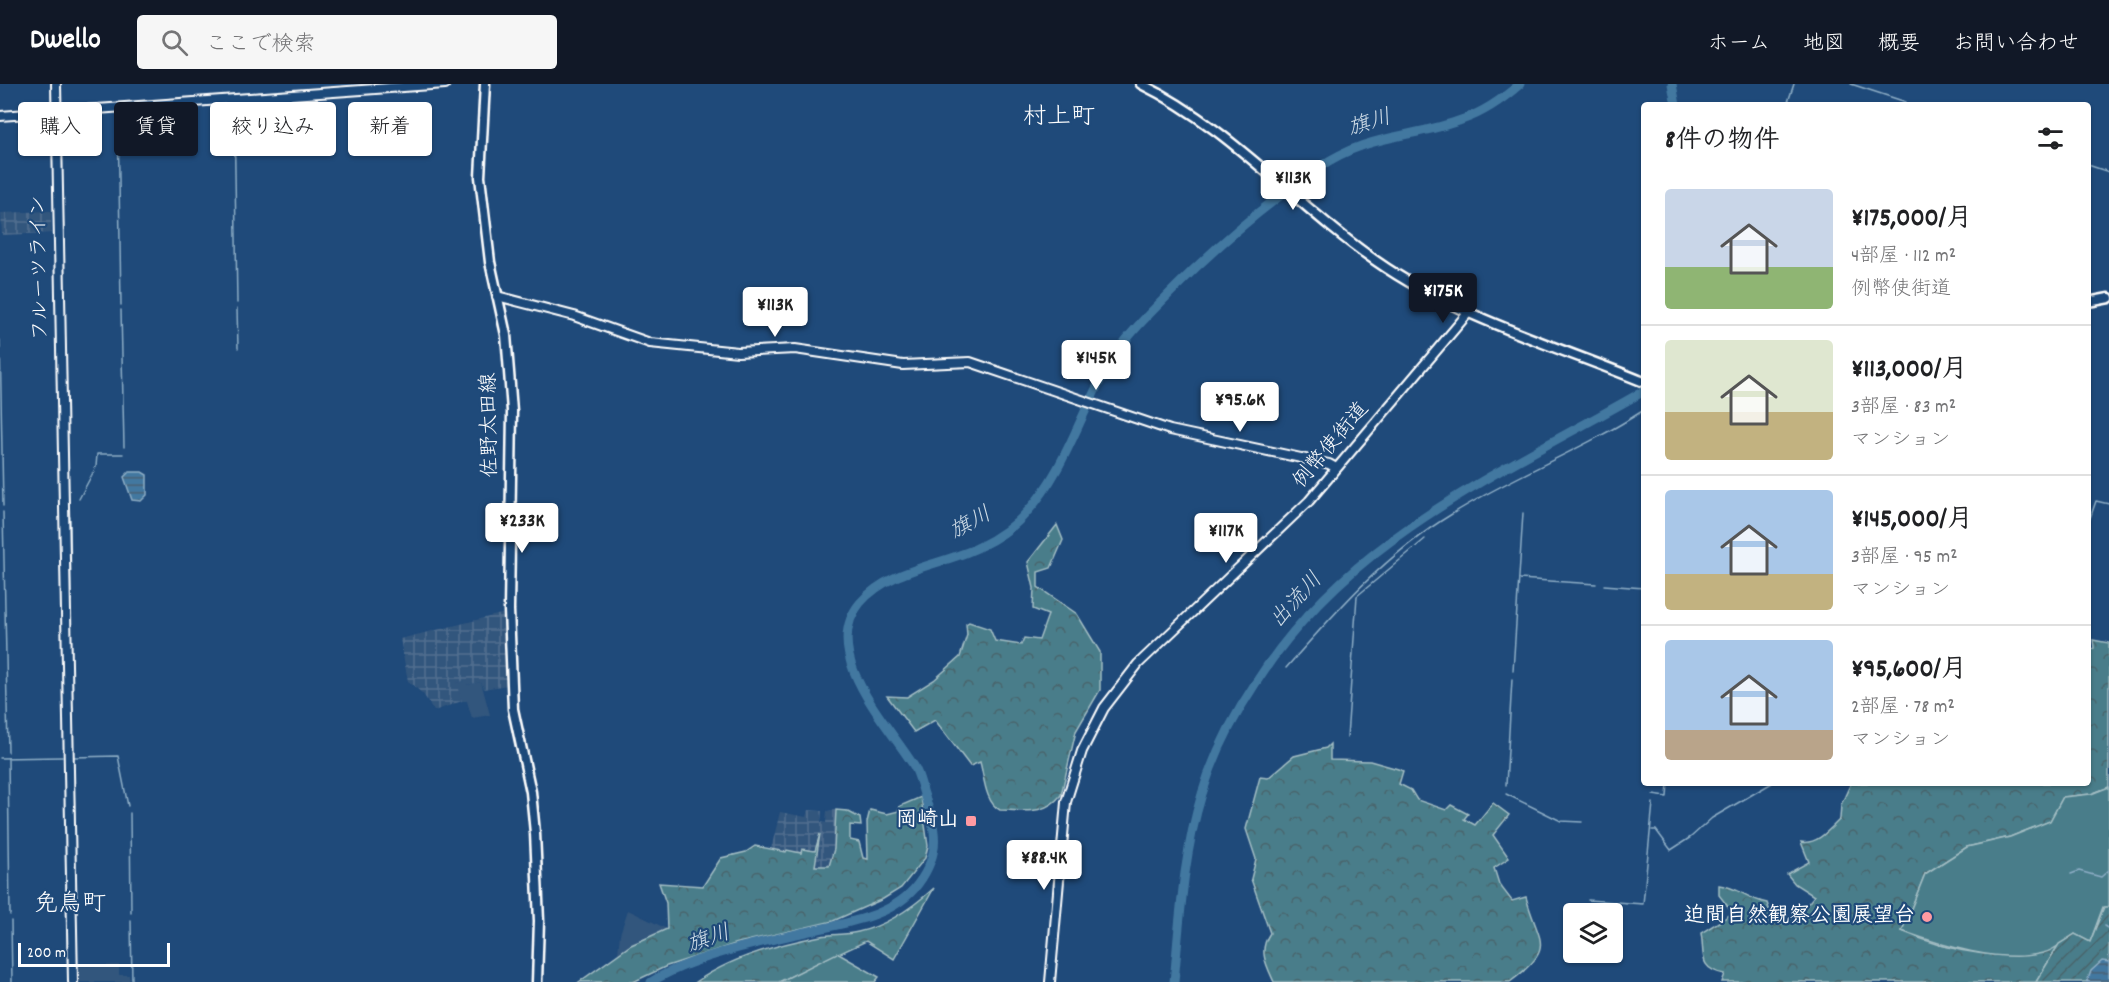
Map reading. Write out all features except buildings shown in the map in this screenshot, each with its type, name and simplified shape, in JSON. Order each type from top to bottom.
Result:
[{"type":"main road","name":"佐野太田線","points":[[485,84],[480,177],[490,262],[506,335],[512,409],[508,528],[513,709],[531,792],[535,833],[539,921],[537,982]]},
{"type":"main road","points":[[1141,84],[1184,108],[1341,234],[1403,279],[1469,312],[1641,381]]},
{"type":"main road","points":[[2091,301],[2109,298]]},
{"type":"street","name":"フルーツライン","points":[[56,84],[56,102]]},
{"type":"street","points":[[102,109],[445,84]]},
{"type":"street","points":[[0,116],[18,115]]},
{"type":"street","name":"フルーツライン","points":[[57,156],[73,982]]},
{"type":"street","points":[[497,297],[574,316],[645,342],[738,352],[805,350],[903,365],[964,361],[1192,436],[1329,464],[1336,468]]},
{"type":"street","name":"例幣使街道","points":[[1050,982],[1066,802],[1074,771],[1093,726],[1126,677],[1189,614],[1286,525],[1469,312]]},
{"type":"shaded area","points":[[51,211],[51,233],[2,235],[1,213]]},
{"type":"shaded area","points":[[129,472],[142,472],[147,475],[147,495],[141,501],[132,500],[124,477]]},
{"type":"shaded area","points":[[505,613],[507,685],[484,689],[481,682],[466,685],[464,681],[456,683],[462,701],[434,711],[423,694],[408,681],[400,639]]},
{"type":"shaded area","points":[[465,681],[467,685],[481,682],[490,715],[472,718],[467,701],[462,701],[455,683]]},
{"type":"shaded area","points":[[808,810],[822,811],[821,822],[826,823],[827,811],[836,810],[834,849],[829,866],[815,866],[819,839],[816,852],[802,849],[801,853],[771,849],[780,812],[806,817]]},
{"type":"shaded area","points":[[628,910],[667,929],[641,939],[618,954],[620,934]]},
{"type":"shaded area","points":[[2102,961],[2109,962],[2109,982],[2087,982],[2091,971]]},
{"type":"shaded area","points":[[119,965],[119,975],[129,975],[130,982],[78,982],[77,966]]},
{"type":"green space","points":[[1057,525],[1063,540],[1051,568],[1038,572],[1038,587],[1077,614],[1100,652],[1100,690],[1076,731],[1061,795],[1041,809],[1000,810],[991,802],[988,795],[980,762],[970,766],[935,720],[914,732],[887,696],[907,697],[934,680],[960,657],[967,635],[966,624],[969,622],[990,629],[995,641],[1021,645],[1024,638],[1039,640],[1048,615],[1033,609],[1034,588],[1028,562]]},
{"type":"green space","points":[[2093,640],[2109,643],[2109,787],[2091,794],[2063,797],[2050,821],[2010,837],[1967,847],[1925,874],[1902,931],[1959,950],[2003,956],[2043,951],[2059,944],[2036,982],[1722,982],[1725,974],[1716,972],[1706,964],[1701,933],[1733,913],[1719,895],[1719,885],[1767,903],[1773,921],[1779,925],[1803,910],[1814,896],[1795,884],[1787,874],[1809,862],[1801,842],[1817,839],[1840,819],[1841,805],[1850,786],[2091,786],[2091,650],[2094,648]]},
{"type":"green space","points":[[1330,744],[1330,760],[1370,761],[1403,771],[1399,784],[1411,790],[1417,800],[1446,810],[1451,805],[1468,814],[1464,819],[1475,825],[1493,803],[1509,815],[1493,835],[1509,858],[1494,868],[1499,884],[1512,901],[1526,897],[1539,935],[1539,951],[1525,970],[1510,982],[1274,982],[1264,952],[1264,946],[1270,933],[1251,879],[1256,859],[1246,829],[1260,777],[1268,778],[1294,756],[1326,748]]},
{"type":"green space","points":[[2109,787],[2109,907],[2103,907],[2090,942],[2075,934],[2047,952],[2026,956],[1990,955],[1953,947],[1902,931],[1925,874],[1967,847],[2010,837],[2050,821],[2063,797],[2091,794]]},
{"type":"green space","points":[[921,797],[928,846],[925,858],[901,888],[883,899],[833,921],[738,943],[667,966],[633,982],[579,982],[631,945],[667,929],[666,903],[659,883],[703,886],[721,858],[746,852],[755,846],[786,852],[787,850],[801,853],[802,849],[815,851],[820,834],[815,866],[829,866],[834,849],[836,810],[847,811],[860,818],[861,826],[850,825],[850,840],[859,842],[863,858],[868,859],[867,822],[870,810],[887,814],[899,811],[900,806]]},
{"type":"green space","points":[[934,888],[894,959],[866,941],[779,982],[696,982],[724,965],[772,947],[821,936],[853,933],[879,925],[908,909]]},
{"type":"green space","points":[[2104,907],[2109,907],[2109,982],[2036,982],[2059,944],[2075,934],[2090,942]]},
{"type":"green space","points":[[837,953],[879,977],[875,982],[779,982]]},
{"type":"waterway","name":"旗川","points":[[651,982],[686,965],[726,951],[851,922],[882,912],[908,895],[918,884],[931,861],[934,851],[934,830],[916,769],[875,710],[852,666],[847,644],[849,623],[860,603],[886,582],[985,544],[1005,532],[1022,517],[1053,477],[1102,377],[1126,340],[1189,274],[1260,211],[1336,157],[1372,142],[1445,125],[1479,113],[1520,84]]},
{"type":"waterway","name":"出流川","points":[[1672,84],[1675,102]]},
{"type":"waterway","points":[[1788,102],[1794,84]]},
{"type":"waterway","points":[[1851,84],[1906,102]]},
{"type":"waterway","points":[[119,156],[121,305]]},
{"type":"waterway","points":[[235,156],[237,303]]},
{"type":"waterway","points":[[2091,166],[2109,172]]},
{"type":"waterway","points":[[237,308],[238,348]]},
{"type":"waterway","points":[[121,310],[124,447]]},
{"type":"waterway","points":[[0,340],[3,506]]},
{"type":"waterway","name":"出流川","points":[[1174,982],[1186,864],[1190,840],[1207,779],[1224,737],[1239,710],[1293,632],[1335,588],[1381,548],[1430,514],[1482,482],[1641,393]]},
{"type":"waterway","points":[[1286,668],[1363,585],[1405,547],[1428,530],[1476,500],[1597,438],[1641,412]]},
{"type":"waterway","points":[[79,499],[96,467],[97,454],[123,454]]},
{"type":"waterway","points":[[2091,515],[2096,501],[2109,504]]},
{"type":"waterway","points":[[3,512],[8,752]]},
{"type":"waterway","points":[[1513,671],[1523,513]]},
{"type":"waterway","points":[[70,517],[71,601]]},
{"type":"waterway","points":[[1347,737],[1357,596],[1425,539]]},
{"type":"waterway","points":[[1519,579],[1596,584]]},
{"type":"waterway","points":[[1604,585],[1641,588]]},
{"type":"waterway","points":[[1506,785],[1512,679]]},
{"type":"waterway","points":[[74,757],[118,756],[128,806]]},
{"type":"waterway","points":[[0,758],[62,757]]},
{"type":"waterway","points":[[8,758],[10,915]]},
{"type":"waterway","points":[[1653,795],[1667,797],[1668,786]]},
{"type":"waterway","points":[[1652,830],[1656,830],[1671,850],[1691,837],[1712,818],[1767,786]]},
{"type":"waterway","points":[[1506,794],[1561,821],[1582,822]]},
{"type":"waterway","points":[[1588,900],[1643,904],[1653,803]]},
{"type":"waterway","points":[[130,813],[131,913]]},
{"type":"waterway","points":[[2071,874],[2079,871],[2101,877],[2109,870]]},
{"type":"waterway","points":[[131,920],[132,982]]},
{"type":"waterway","points":[[11,921],[12,982]]},
{"type":"waterway","points":[[2104,926],[2109,929]]},
{"type":"place","name":"岡崎山","points":[[971,821]]},
{"type":"place","name":"迫間自然観察公園展望台","points":[[1927,917]]},
{"type":"district","name":"村上町","points":[[1059,118]]},
{"type":"district","name":"免鳥町","points":[[70,905]]}]
